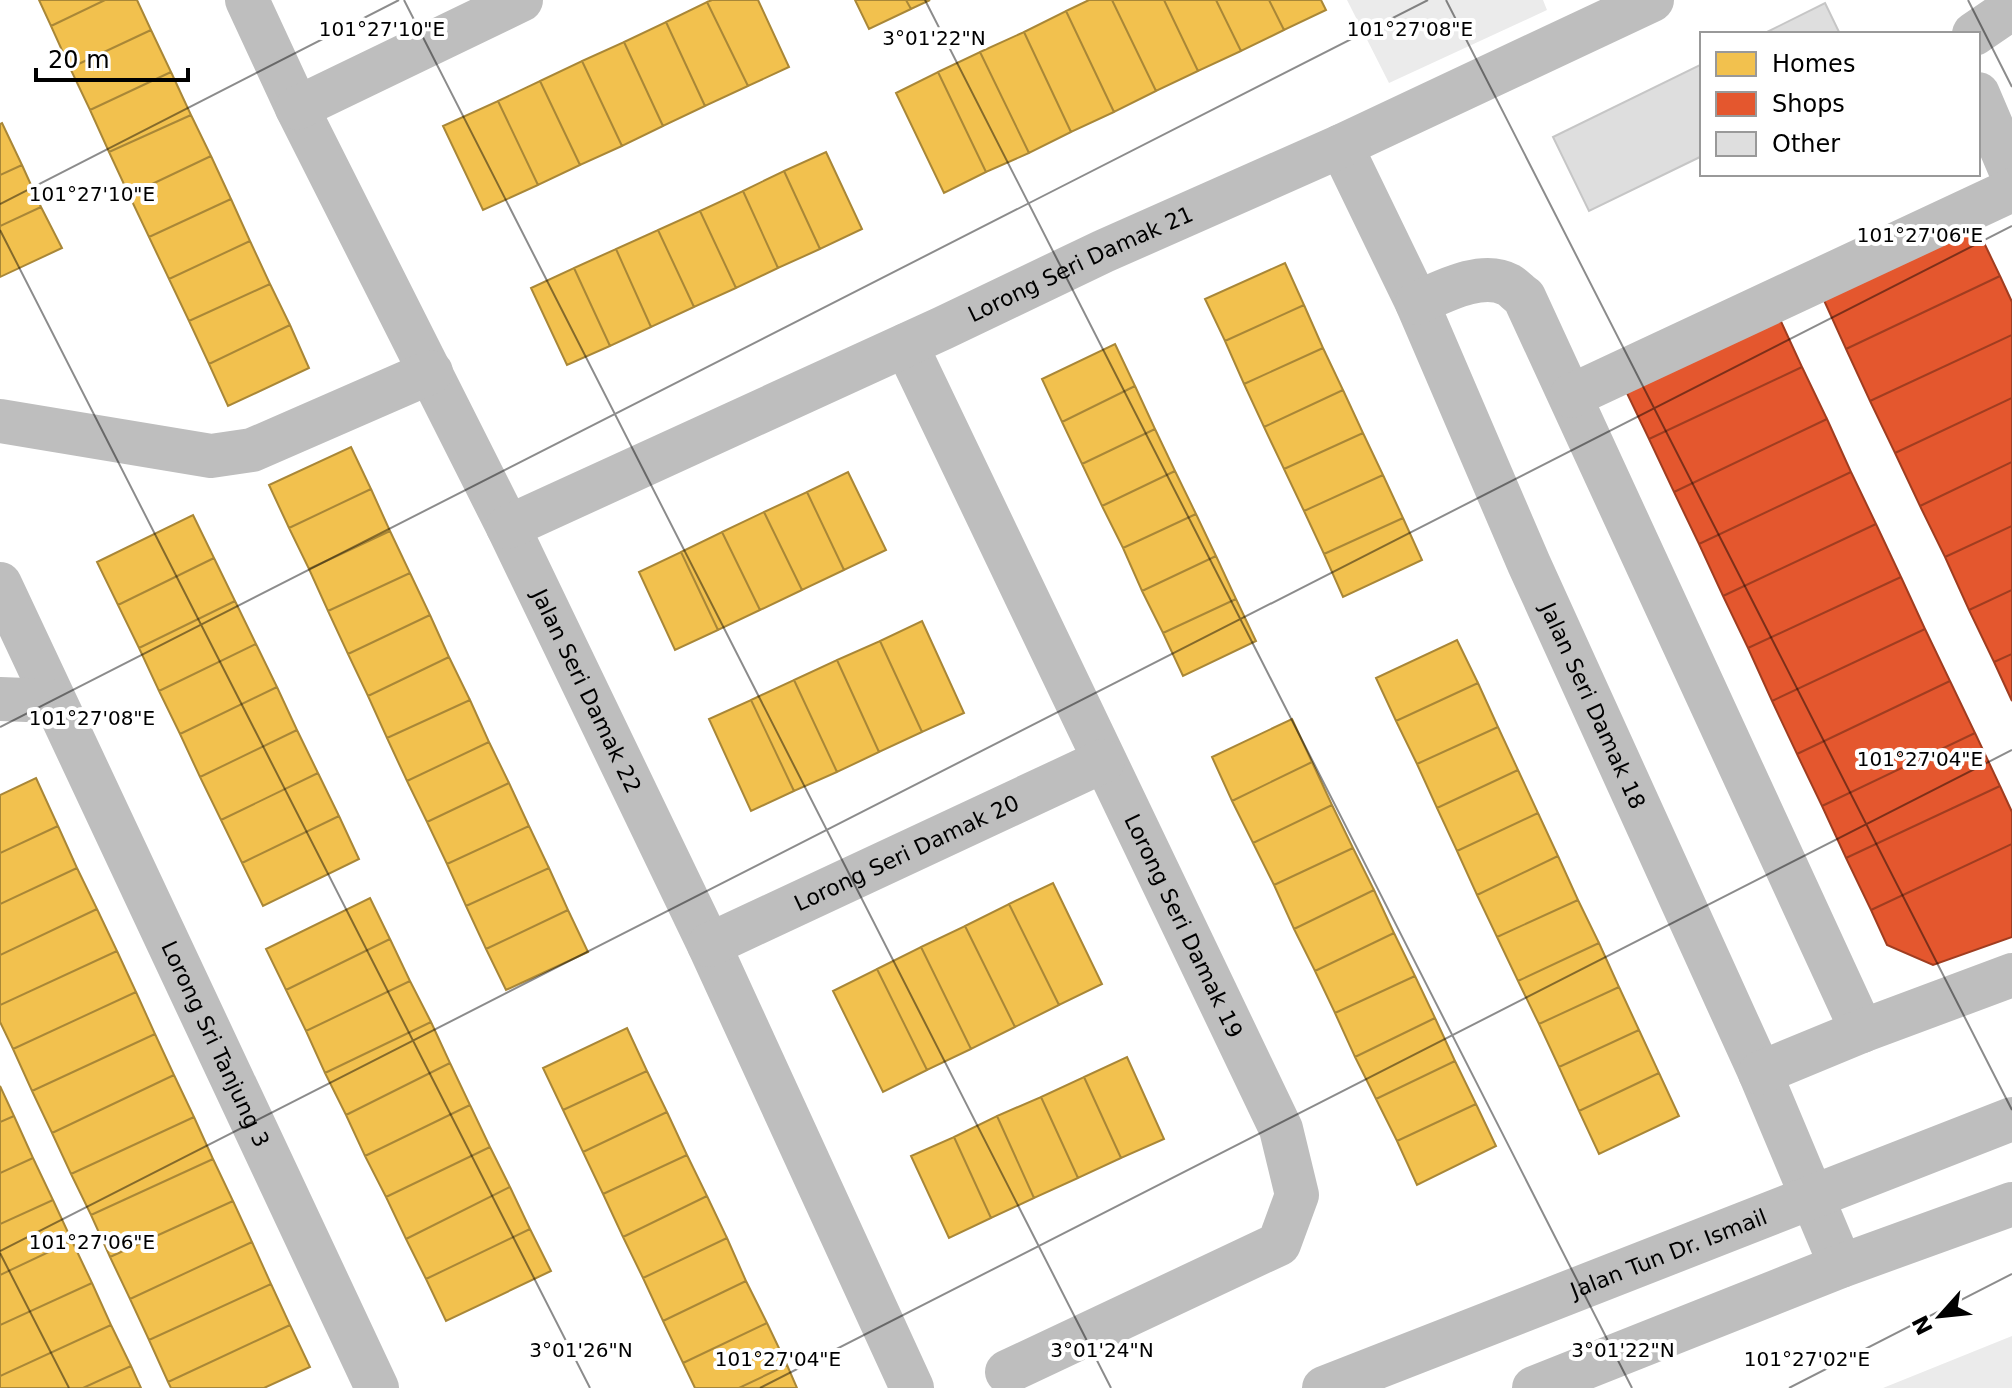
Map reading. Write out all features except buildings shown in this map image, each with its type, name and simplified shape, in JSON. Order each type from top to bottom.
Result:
[{"type":"street","name":"Jalan Seri Damak 22","points":[[247,0],[297,108],[508,527],[709,945],[912,1388]]},
{"type":"street","points":[[297,108],[521,0]]},
{"type":"street","name":"Lorong Seri Damak 21","points":[[508,527],[1104,251],[1341,146],[1652,0]]},
{"type":"street","points":[[1977,32],[2012,8]]},
{"type":"street","points":[[1980,99],[2012,174]]},
{"type":"street","name":"Jalan Seri Damak 18","points":[[1341,146],[1417,303],[1529,564],[1760,1073],[1841,1266]]},
{"type":"street","points":[[1571,396],[2012,190]]},
{"type":"street","points":[[1417,303],[1454,287],[1481,281],[1507,284],[1524,297],[1862,1031]]},
{"type":"street","name":"Lorong Seri Damak 19","points":[[906,345],[1281,1129],[1297,1195],[1279,1244],[1007,1372]]},
{"type":"street","points":[[0,421],[211,456],[252,450],[431,372]]},
{"type":"street","name":"Lorong Sri Tanjung 3","points":[[0,584],[377,1388]]},
{"type":"street","points":[[0,699],[53,701]]},
{"type":"street","name":"Lorong Seri Damak 20","points":[[709,945],[1103,761]]},
{"type":"street","points":[[1760,1073],[2012,975]]},
{"type":"street","name":"Jalan Tun Dr. Ismail","points":[[1324,1388],[2012,1119]]},
{"type":"street","points":[[1534,1388],[1841,1266],[2012,1204]]},
{"type":"shaded area","points":[[1347,0],[1543,0],[1547,10],[1389,83]]},
{"type":"shaded area","points":[[2012,1336],[2012,1388],[1883,1388]]}]
